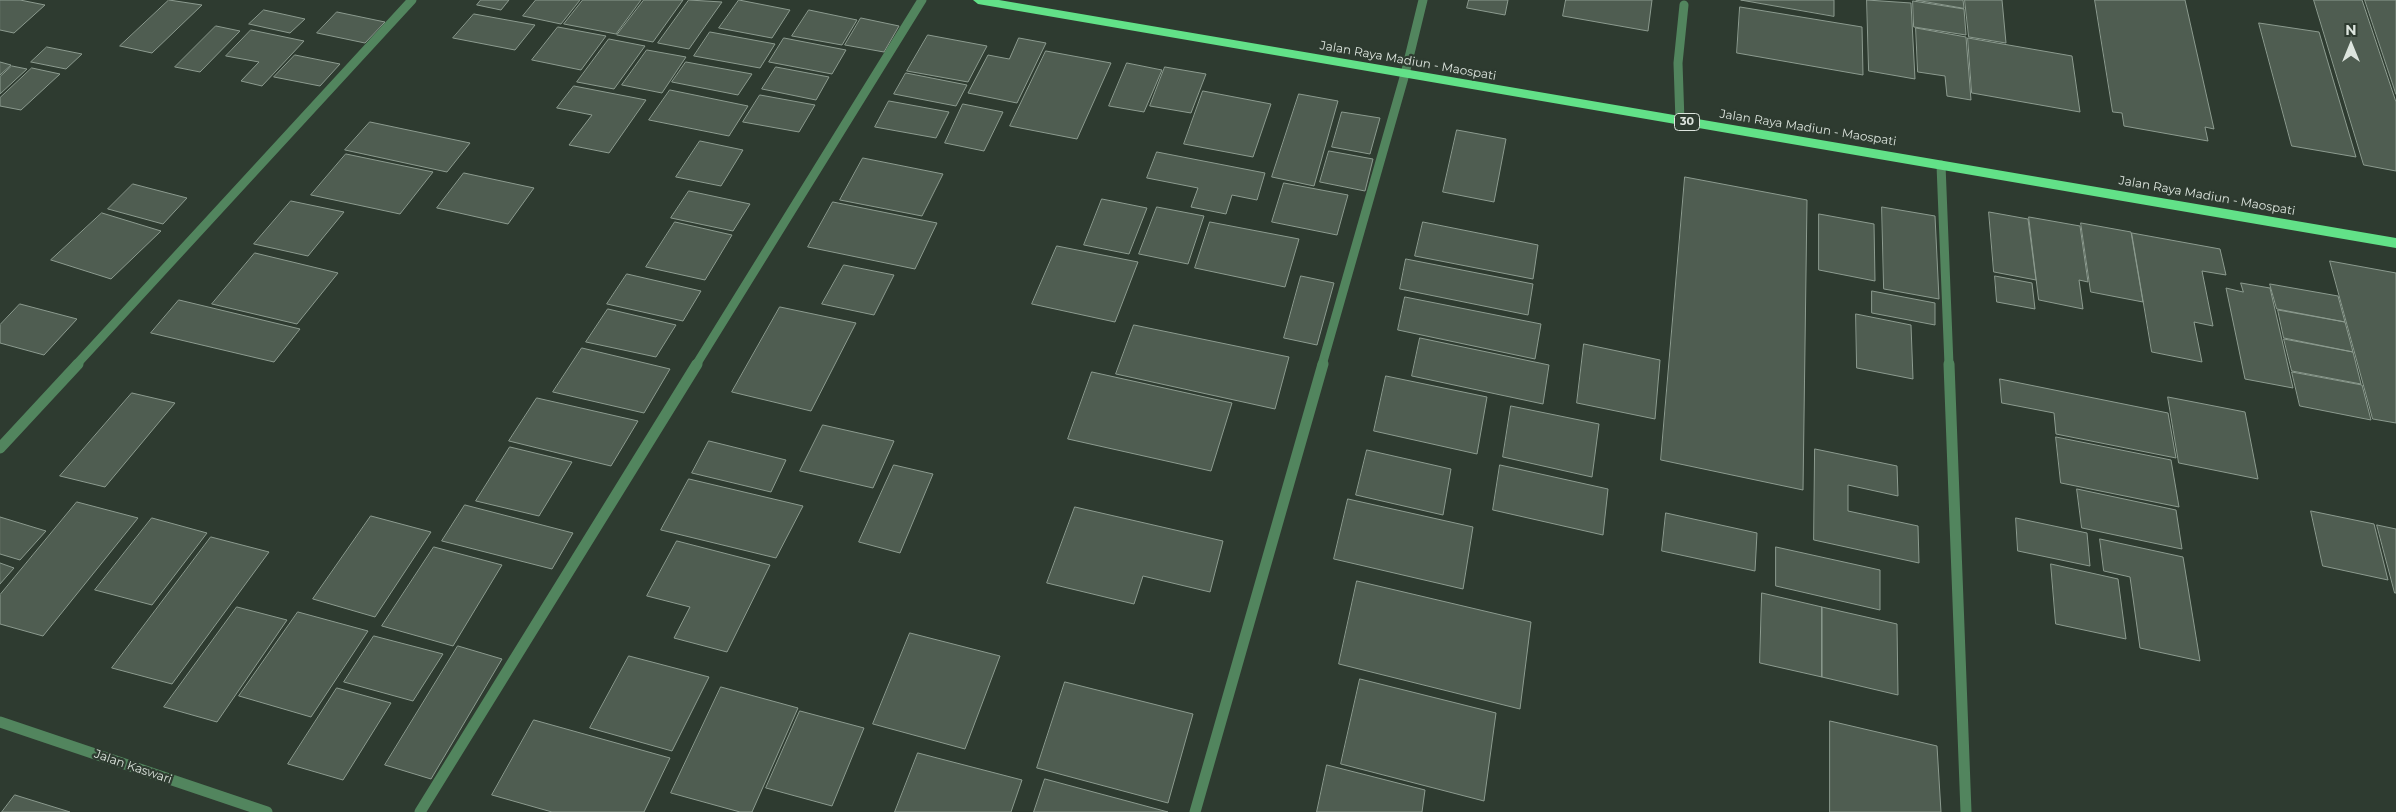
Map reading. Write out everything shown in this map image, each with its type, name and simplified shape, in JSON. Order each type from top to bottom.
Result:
[{"type":"highway","name":"Jalan Raya Madiun - Maospati","points":[[978,0],[2396,243]]},
{"type":"street","points":[[0,448],[412,0]]},
{"type":"street","points":[[420,812],[922,0]]},
{"type":"street","points":[[1195,812],[1405,74],[1423,0]]},
{"type":"street","points":[[1680,121],[1678,63],[1684,5]]},
{"type":"street","points":[[1941,165],[1966,812]]},
{"type":"street","name":"Jalan Kaswari","points":[[0,722],[267,812]]},
{"type":"building","points":[[0,0],[20,0],[45,5],[14,33],[0,30]]},
{"type":"building","points":[[169,0],[202,5],[152,53],[120,46]]},
{"type":"building","points":[[481,0],[509,0],[501,10],[477,5]]},
{"type":"building","points":[[536,0],[580,0],[561,24],[523,16]]},
{"type":"building","points":[[583,0],[641,0],[616,34],[564,24]]},
{"type":"building","points":[[644,0],[683,0],[653,42],[617,35]]},
{"type":"building","points":[[689,0],[722,2],[689,49],[658,43]]},
{"type":"building","points":[[739,0],[790,10],[772,38],[719,28]]},
{"type":"building","points":[[1469,0],[1508,0],[1505,15],[1467,8]]},
{"type":"building","points":[[1566,0],[1652,0],[1648,31],[1563,16]]},
{"type":"building","points":[[1741,0],[1834,0],[1834,16]]},
{"type":"building","points":[[1867,0],[1911,3],[1915,79],[1869,71]]},
{"type":"building","points":[[1916,0],[1963,0],[1964,8]]},
{"type":"building","points":[[1965,0],[2002,0],[2006,43],[1969,37]]},
{"type":"building","points":[[2095,0],[2185,0],[2214,129],[2205,127],[2208,141],[2124,126],[2122,113],[2113,112]]},
{"type":"building","points":[[2314,0],[2362,0],[2396,102],[2396,171],[2364,165]]},
{"type":"building","points":[[2365,0],[2396,0],[2396,94]]},
{"type":"building","points":[[1913,1],[1964,9],[1966,35],[1914,27]]},
{"type":"building","points":[[1740,7],[1862,27],[1863,75],[1737,53]]},
{"type":"building","points":[[264,10],[305,19],[290,33],[249,24]]},
{"type":"building","points":[[809,10],[857,20],[842,45],[792,36]]},
{"type":"building","points":[[337,12],[385,22],[365,43],[317,33]]},
{"type":"building","points":[[474,14],[535,25],[515,50],[453,38]]},
{"type":"building","points":[[861,18],[899,26],[884,52],[845,45]]},
{"type":"building","points":[[2259,23],[2319,32],[2356,157],[2292,146]]},
{"type":"building","points":[[216,26],[240,31],[200,72],[175,67]]},
{"type":"building","points":[[558,27],[606,36],[581,70],[532,60]]},
{"type":"building","points":[[1916,28],[1966,37],[1971,100],[1947,96],[1945,76],[1918,72]]},
{"type":"building","points":[[251,30],[304,41],[262,86],[241,81],[259,62],[226,56]]},
{"type":"building","points":[[710,32],[775,44],[760,68],[694,56]]},
{"type":"building","points":[[928,35],[987,46],[968,82],[907,71]]},
{"type":"building","points":[[784,38],[846,50],[832,74],[769,62]]},
{"type":"building","points":[[1019,38],[1046,43],[1017,103],[968,93],[988,55],[1009,59]]},
{"type":"building","points":[[1968,38],[2072,56],[2080,112],[1972,93]]},
{"type":"building","points":[[609,39],[645,46],[614,89],[577,82]]},
{"type":"building","points":[[47,47],[82,54],[66,69],[31,62]]},
{"type":"building","points":[[647,50],[686,57],[662,93],[622,85]]},
{"type":"building","points":[[1046,51],[1111,63],[1077,139],[1010,126]]},
{"type":"building","points":[[295,55],[340,64],[320,86],[274,77]]},
{"type":"building","points":[[0,62],[11,65],[0,75]]},
{"type":"building","points":[[686,62],[752,74],[738,95],[672,82]]},
{"type":"building","points":[[1127,63],[1162,70],[1144,112],[1109,106]]},
{"type":"building","points":[[12,66],[27,69],[0,94],[0,77]]},
{"type":"building","points":[[776,67],[829,77],[816,100],[762,89]]},
{"type":"building","points":[[1165,67],[1206,74],[1191,113],[1150,106]]},
{"type":"building","points":[[32,68],[60,74],[21,110],[0,106],[0,98]]},
{"type":"building","points":[[906,73],[967,85],[956,106],[894,94]]},
{"type":"building","points":[[574,86],[646,100],[609,153],[569,145],[592,115],[557,108]]},
{"type":"building","points":[[670,90],[748,106],[729,136],[649,120]]},
{"type":"building","points":[[1203,91],[1271,104],[1253,157],[1184,144]]},
{"type":"building","points":[[1299,94],[1338,101],[1314,186],[1272,177]]},
{"type":"building","points":[[760,95],[815,105],[799,132],[743,122]]},
{"type":"building","points":[[889,101],[949,112],[936,138],[875,127]]},
{"type":"building","points":[[963,104],[1003,112],[984,151],[945,143]]},
{"type":"building","points":[[1342,112],[1380,118],[1370,154],[1332,147]]},
{"type":"building","points":[[370,122],[470,143],[447,172],[345,150]]},
{"type":"building","points":[[1457,130],[1506,139],[1494,202],[1443,192]]},
{"type":"building","points":[[700,141],[743,150],[721,186],[676,177]]},
{"type":"building","points":[[1329,151],[1373,159],[1365,191],[1320,182]]},
{"type":"building","points":[[1157,152],[1265,173],[1257,200],[1232,195],[1226,214],[1191,207],[1198,188],[1147,178]]},
{"type":"building","points":[[346,154],[433,172],[400,214],[311,195]]},
{"type":"building","points":[[863,158],[943,174],[922,216],[840,200]]},
{"type":"building","points":[[464,173],[534,188],[508,224],[437,208]]},
{"type":"building","points":[[1685,177],[1807,200],[1803,490],[1661,460]]},
{"type":"building","points":[[1284,183],[1348,195],[1337,235],[1272,222]]},
{"type":"building","points":[[133,184],[187,198],[163,224],[108,209]]},
{"type":"building","points":[[689,191],[750,204],[733,231],[671,218]]},
{"type":"building","points":[[1102,199],[1147,208],[1129,254],[1084,245]]},
{"type":"building","points":[[291,201],[344,212],[308,256],[254,244]]},
{"type":"building","points":[[833,202],[937,223],[915,269],[808,247]]},
{"type":"building","points":[[1157,207],[1204,216],[1188,264],[1139,254]]},
{"type":"building","points":[[1882,207],[1935,216],[1939,299],[1884,289]]},
{"type":"building","points":[[1989,212],[2028,219],[2036,280],[1994,272]]},
{"type":"building","points":[[102,213],[161,231],[111,279],[51,260]]},
{"type":"building","points":[[1819,214],[1874,224],[1875,281],[1819,270]]},
{"type":"building","points":[[2029,217],[2080,226],[2088,282],[2079,280],[2083,309],[2039,300]]},
{"type":"building","points":[[675,222],[732,235],[705,280],[646,267]]},
{"type":"building","points":[[1210,222],[1299,239],[1285,287],[1195,268]]},
{"type":"building","points":[[1423,222],[1538,245],[1533,279],[1415,256]]},
{"type":"building","points":[[2081,223],[2131,232],[2143,302],[2091,292]]},
{"type":"building","points":[[2132,233],[2220,249],[2226,275],[2202,271],[2213,326],[2194,322],[2202,362],[2152,352]]},
{"type":"building","points":[[1057,246],[1138,262],[1115,322],[1032,304]]},
{"type":"building","points":[[255,253],[338,273],[297,324],[212,304]]},
{"type":"building","points":[[1406,259],[1533,284],[1528,315],[1400,289]]},
{"type":"building","points":[[2330,261],[2396,273],[2396,423],[2373,419]]},
{"type":"building","points":[[844,265],[894,275],[874,315],[822,304]]},
{"type":"building","points":[[627,274],[701,291],[683,321],[607,304]]},
{"type":"building","points":[[1301,276],[1334,283],[1317,345],[1284,338]]},
{"type":"building","points":[[1995,276],[2032,283],[2035,309],[1997,302]]},
{"type":"building","points":[[2241,283],[2270,288],[2293,388],[2245,379],[2226,288],[2243,292]]},
{"type":"building","points":[[2270,284],[2338,296],[2345,322],[2277,309]]},
{"type":"building","points":[[1872,291],[1935,303],[1935,325],[1872,313]]},
{"type":"building","points":[[1405,297],[1541,324],[1535,359],[1398,330]]},
{"type":"building","points":[[179,300],[300,329],[274,362],[151,333]]},
{"type":"building","points":[[20,304],[77,319],[44,355],[0,343],[0,325]]},
{"type":"building","points":[[780,307],[856,323],[811,411],[732,392]]},
{"type":"building","points":[[608,309],[676,325],[656,357],[586,342]]},
{"type":"building","points":[[2278,310],[2345,322],[2353,352],[2284,338]]},
{"type":"building","points":[[1856,314],[1911,325],[1913,379],[1857,368]]},
{"type":"building","points":[[1134,325],[1289,357],[1275,409],[1116,374]]},
{"type":"building","points":[[1420,338],[1549,365],[1543,404],[1412,376]]},
{"type":"building","points":[[2284,339],[2353,352],[2361,384],[2292,371]]},
{"type":"building","points":[[1584,344],[1660,360],[1655,419],[1577,403]]},
{"type":"building","points":[[582,348],[670,369],[644,413],[553,392]]},
{"type":"building","points":[[1092,372],[1232,403],[1211,471],[1068,439]]},
{"type":"building","points":[[2292,372],[2362,385],[2371,420],[2300,406]]},
{"type":"building","points":[[1386,376],[1487,397],[1477,454],[1374,431]]},
{"type":"building","points":[[2000,379],[2168,413],[2176,458],[2056,434],[2054,413],[2002,403]]},
{"type":"building","points":[[132,393],[175,403],[105,487],[60,476]]},
{"type":"building","points":[[2168,397],[2245,412],[2258,479],[2179,463]]},
{"type":"building","points":[[537,398],[638,421],[611,466],[509,441]]},
{"type":"building","points":[[1511,406],[1599,424],[1592,477],[1503,457]]},
{"type":"building","points":[[823,425],[894,441],[873,488],[800,471]]},
{"type":"building","points":[[2056,437],[2171,460],[2179,507],[2061,483]]},
{"type":"building","points":[[709,441],[786,460],[771,492],[692,473]]},
{"type":"building","points":[[510,447],[572,462],[539,516],[476,501]]},
{"type":"building","points":[[1815,449],[1897,466],[1898,496],[1848,485],[1848,511],[1918,526],[1919,563],[1814,540]]},
{"type":"building","points":[[1367,450],[1451,469],[1443,515],[1356,495]]},
{"type":"building","points":[[894,465],[933,474],[900,553],[859,542]]},
{"type":"building","points":[[1500,465],[1608,489],[1603,535],[1493,510]]},
{"type":"building","points":[[689,479],[803,506],[776,558],[661,530]]},
{"type":"building","points":[[2077,489],[2176,510],[2182,549],[2082,528]]},
{"type":"building","points":[[1348,499],[1473,527],[1463,589],[1334,559]]},
{"type":"building","points":[[77,502],[138,518],[43,636],[0,624],[0,595]]},
{"type":"building","points":[[465,505],[573,533],[552,569],[442,541]]},
{"type":"building","points":[[1075,507],[1223,541],[1210,592],[1143,576],[1134,604],[1047,583]]},
{"type":"building","points":[[2311,511],[2374,524],[2388,580],[2323,566]]},
{"type":"building","points":[[1666,513],[1757,533],[1755,571],[1662,551]]},
{"type":"building","points":[[371,516],[431,532],[375,617],[313,599]]},
{"type":"building","points":[[0,517],[46,531],[20,560],[0,554]]},
{"type":"building","points":[[152,518],[207,533],[152,605],[95,590]]},
{"type":"building","points":[[2016,518],[2087,533],[2090,566],[2018,551]]},
{"type":"building","points":[[2377,525],[2396,529],[2396,593],[2395,593]]},
{"type":"building","points":[[211,537],[269,552],[172,684],[112,668]]},
{"type":"building","points":[[2100,539],[2183,557],[2200,661],[2140,648],[2130,577],[2104,571]]},
{"type":"building","points":[[677,541],[770,565],[727,652],[674,638],[690,607],[647,596]]},
{"type":"building","points":[[434,547],[502,565],[453,646],[382,626]]},
{"type":"building","points":[[1776,547],[1880,570],[1880,610],[1776,586]]},
{"type":"building","points":[[0,563],[14,568],[0,584]]},
{"type":"building","points":[[2051,564],[2118,579],[2126,639],[2056,624]]},
{"type":"building","points":[[1357,581],[1531,622],[1520,709],[1339,664]]},
{"type":"building","points":[[1762,593],[1822,607],[1822,677],[1760,663]]},
{"type":"building","points":[[237,607],[287,620],[217,722],[164,707]]},
{"type":"building","points":[[1822,607],[1897,624],[1898,695],[1822,677]]},
{"type":"building","points":[[298,612],[368,631],[311,717],[239,696]]},
{"type":"building","points":[[910,633],[1000,656],[965,749],[873,724]]},
{"type":"building","points":[[374,636],[443,654],[413,701],[344,682]]},
{"type":"building","points":[[458,646],[502,659],[431,779],[385,765]]},
{"type":"building","points":[[629,656],[709,677],[672,751],[590,728]]},
{"type":"building","points":[[1360,679],[1496,713],[1484,801],[1341,764]]},
{"type":"building","points":[[1065,682],[1193,714],[1168,803],[1037,768]]},
{"type":"building","points":[[721,687],[798,708],[752,812],[740,812],[671,793]]},
{"type":"building","points":[[337,688],[391,703],[343,780],[288,764]]},
{"type":"building","points":[[800,711],[864,728],[832,806],[766,788]]},
{"type":"building","points":[[534,720],[670,758],[644,812],[552,812],[492,795]]},
{"type":"building","points":[[1830,721],[1937,746],[1941,812],[1830,812]]},
{"type":"building","points":[[918,753],[1022,780],[1011,812],[895,812]]},
{"type":"building","points":[[1327,765],[1425,790],[1422,812],[1317,812]]},
{"type":"building","points":[[1045,779],[1168,812],[1034,812]]},
{"type":"building","points":[[15,795],[70,812],[2,812]]}]
